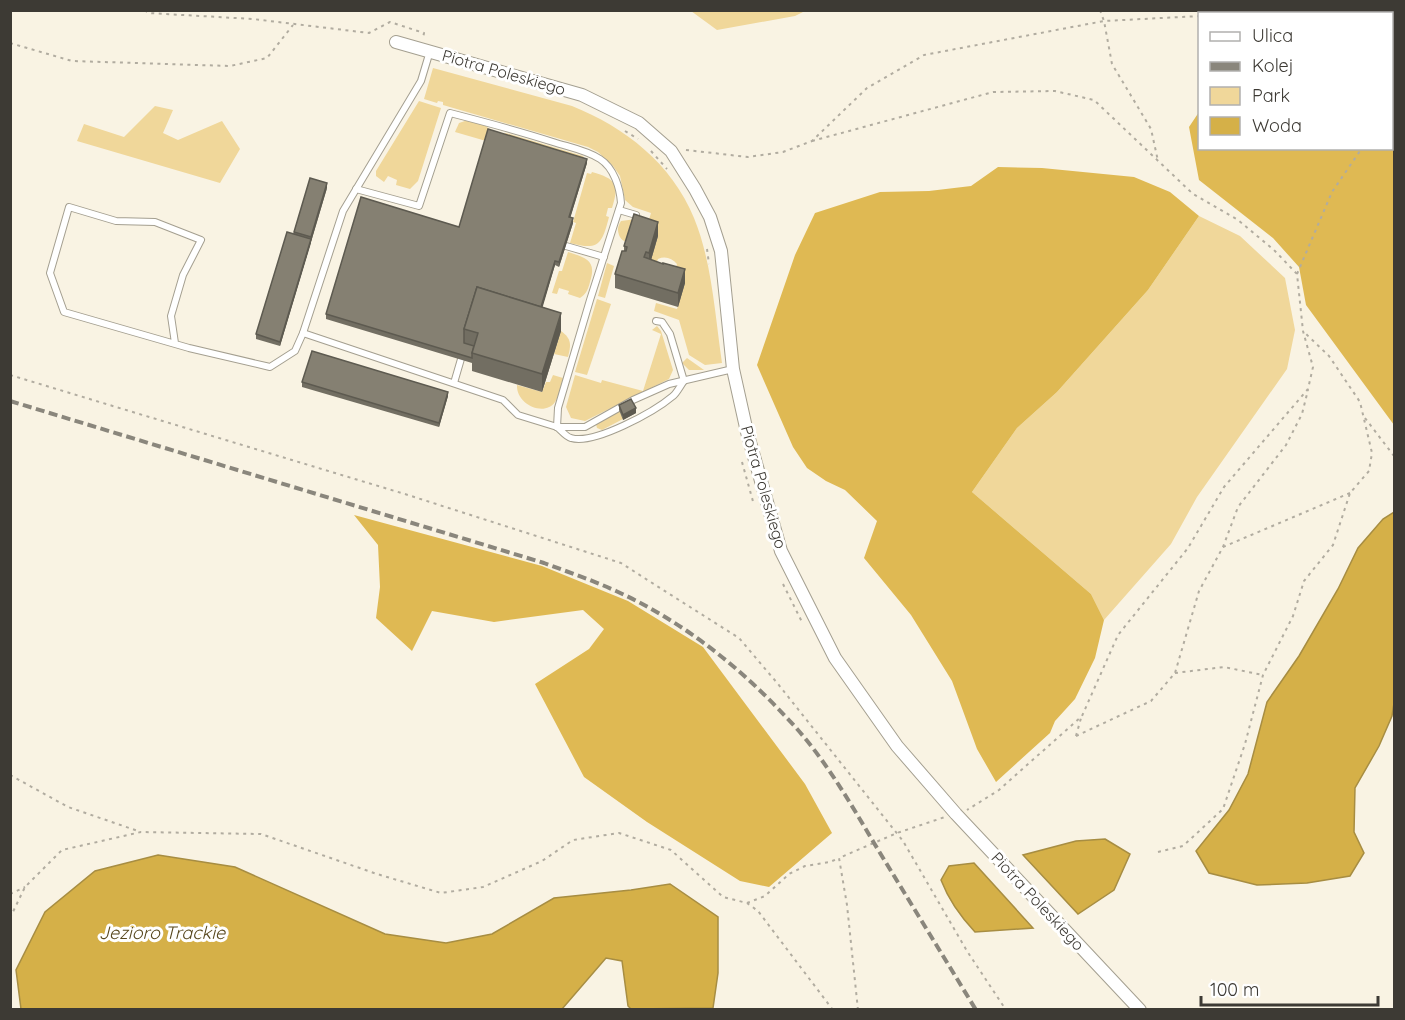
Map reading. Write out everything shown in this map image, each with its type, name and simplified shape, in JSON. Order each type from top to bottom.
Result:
[{"type":"street","name":"Piotra Poleskiego","points":[[396,42],[426,46],[582,95],[639,123],[671,151],[710,217],[721,251],[733,369],[747,432],[781,551],[835,658],[950,818],[1140,1010]]},
{"type":"lane","points":[[175,343],[171,316],[183,275],[201,240],[155,222],[116,221],[69,207],[50,273],[64,312],[189,348],[270,367],[295,351],[343,211],[421,81],[426,46]]},
{"type":"lane","points":[[356,189],[419,206],[450,113],[498,125],[584,152],[602,160],[615,178],[620,190],[621,203],[558,408],[556,427]]},
{"type":"lane","points":[[619,210],[636,215]]},
{"type":"lane","points":[[566,246],[604,257]]},
{"type":"lane","points":[[656,321],[662,322],[670,334],[684,381]]},
{"type":"lane","points":[[303,333],[503,400],[518,415],[556,427],[585,427],[633,400],[669,384],[733,369]]},
{"type":"lane","points":[[454,383],[461,359]]},
{"type":"lane","points":[[556,427],[570,438],[588,440],[603,435],[674,396],[684,381]]},
{"type":"path","points":[[145,10],[148,13],[253,19],[369,33],[390,22],[424,33],[426,46]]},
{"type":"path","points":[[1100,10],[1112,64],[1151,129],[1158,161]]},
{"type":"path","points":[[1264,12],[1288,10]]},
{"type":"path","points":[[812,141],[867,88],[924,55],[1104,21],[1198,16]]},
{"type":"path","points":[[10,43],[72,61],[230,66],[267,58],[293,25]]},
{"type":"path","points":[[671,151],[694,150],[748,157],[783,152],[812,141],[993,92],[1055,91],[1095,100],[1193,194],[1238,220],[1274,250],[1297,274]]},
{"type":"path","points":[[624,130],[641,141]]},
{"type":"path","points":[[648,148],[667,168]]},
{"type":"path","points":[[1308,389],[1224,487],[1188,548],[1118,635],[1082,716],[1076,736],[1151,701],[1175,673],[1198,591],[1223,547],[1238,507],[1286,445],[1302,414],[1308,389],[1313,367],[1303,331],[1297,274],[1332,192],[1361,150]]},
{"type":"path","points":[[706,247],[710,268]]},
{"type":"path","points":[[1158,852],[1183,846],[1223,809],[1245,744],[1263,675],[1293,616],[1304,581],[1333,545],[1350,493],[1369,471],[1372,453],[1360,402],[1329,356],[1303,331]]},
{"type":"path","points":[[10,375],[408,495],[621,563],[739,639],[897,833],[967,951],[1006,1010]]},
{"type":"path","points":[[1363,416],[1395,456]]},
{"type":"path","points":[[740,455],[755,509]]},
{"type":"path","points":[[1223,547],[1350,493]]},
{"type":"path","points":[[780,578],[804,625]]},
{"type":"path","points":[[1175,673],[1224,667],[1263,675]]},
{"type":"path","points":[[747,903],[765,896],[789,874],[805,866],[830,862],[897,833],[950,818],[968,809],[999,790],[1082,716]]},
{"type":"path","points":[[10,775],[68,807],[141,832]]},
{"type":"path","points":[[940,812],[950,818]]},
{"type":"path","points":[[10,918],[25,887],[62,850],[141,832],[261,834],[377,874],[441,893],[483,887],[542,861],[573,840],[619,833],[671,850],[723,897],[747,903],[758,912],[833,1010]]},
{"type":"path","points":[[839,858],[848,905],[858,1010]]},
{"type":"path","points":[[10,894],[25,887]]},
{"type":"green space","points":[[691,11],[805,11],[795,16],[717,30]]},
{"type":"green space","points":[[433,68],[572,106],[628,136],[660,164],[685,199],[700,235],[712,289],[722,363],[705,365],[689,355],[679,320],[654,311],[656,303],[677,309],[685,283],[672,279],[677,264],[668,258],[658,259],[653,273],[649,266],[658,236],[631,243],[626,242],[619,235],[618,228],[621,221],[636,219],[648,223],[651,213],[633,207],[625,200],[620,176],[613,166],[598,152],[588,147],[443,105],[443,102],[438,101],[437,103],[424,99]]},
{"type":"green space","points":[[419,101],[441,108],[418,181],[410,189],[396,185],[397,180],[388,176],[384,182],[376,176],[376,171]]},
{"type":"green space","points":[[155,106],[173,110],[163,133],[178,140],[222,121],[240,149],[220,183],[77,141],[84,124],[124,137]]},
{"type":"green space","points":[[468,120],[489,129],[486,141],[455,132],[459,123]]},
{"type":"green space","points":[[503,134],[583,156],[587,163]]},
{"type":"green space","points":[[592,172],[611,180],[616,188],[612,208],[608,208],[606,216],[609,217],[607,226],[598,243],[587,246],[570,243],[576,223],[573,222],[587,173]]},
{"type":"green space","points":[[1199,216],[1240,236],[1285,278],[1295,330],[1287,369],[1197,497],[1171,544],[1104,620],[1091,594],[972,492],[1017,428],[1057,392],[1148,290]]},
{"type":"green space","points":[[568,252],[585,258],[591,264],[592,275],[588,290],[580,298],[559,288],[557,294],[552,293]]},
{"type":"green space","points":[[607,263],[614,266],[605,298],[598,296]]},
{"type":"green space","points":[[597,299],[611,304],[587,375],[575,372]]},
{"type":"green space","points":[[657,326],[661,331],[673,370],[669,379],[585,421],[571,418],[566,407],[575,375],[601,383],[602,380],[643,391],[661,334],[652,330]]},
{"type":"green space","points":[[561,331],[570,342],[568,357],[554,354]]},
{"type":"green space","points":[[687,358],[704,370],[689,370],[682,363]]},
{"type":"green space","points":[[553,375],[563,378],[559,394],[550,406],[532,407],[521,398],[517,385],[542,392],[546,382],[550,382]]},
{"type":"green space","points":[[619,410],[623,419],[602,430],[597,428],[596,424]]},
{"type":"shaded area","points":[[1394,35],[1394,425],[1306,305],[1299,267],[1273,238],[1199,180],[1189,127],[1198,114],[1198,150],[1393,150]]},
{"type":"shaded area","points":[[998,167],[1042,168],[1134,177],[1170,192],[1199,216],[1148,290],[1057,392],[1017,428],[972,492],[1091,594],[1104,620],[1095,658],[1075,699],[1055,721],[1050,733],[996,782],[977,749],[952,681],[911,615],[864,558],[877,521],[845,490],[807,468],[793,447],[757,365],[795,255],[815,213],[880,192],[929,191],[971,186]]},
{"type":"shaded area","points":[[354,515],[542,566],[628,601],[703,647],[805,784],[832,833],[769,887],[740,881],[647,822],[584,777],[535,684],[589,649],[604,629],[583,610],[494,622],[432,611],[412,651],[376,618],[380,587],[378,545]]},
{"type":"water","points":[[1394,512],[1394,703],[1392,716],[1379,746],[1355,788],[1354,832],[1364,853],[1350,876],[1307,883],[1257,885],[1209,873],[1196,851],[1229,810],[1248,774],[1267,702],[1299,656],[1338,589],[1358,548],[1383,519]]},
{"type":"water","points":[[1105,839],[1130,854],[1114,890],[1078,914],[1023,855],[1076,841]]},
{"type":"water","name":"Jezioro Trackie","points":[[158,855],[235,867],[385,934],[446,943],[492,934],[554,898],[670,884],[718,917],[718,973],[713,1008],[631,1009],[628,1006],[622,961],[606,958],[562,1009],[21,1009],[16,970],[45,912],[95,871]]},
{"type":"water","points":[[974,863],[1033,928],[975,932],[951,901],[941,880],[949,866]]},
{"type":"building","points":[[488,129],[587,159],[569,217],[573,218],[559,262],[555,261],[541,307],[477,287],[464,329],[464,343],[474,346],[472,358],[326,314],[361,197],[459,227]]},
{"type":"building","points":[[310,178],[327,183],[311,237],[294,232]]},
{"type":"building","points":[[634,214],[658,222],[649,253],[646,252],[644,257],[685,269],[678,293],[615,274],[622,251],[626,251],[627,247],[624,246]]},
{"type":"building","points":[[287,232],[311,239],[280,342],[256,334]]},
{"type":"building","points":[[477,287],[561,313],[542,374],[472,353],[478,333],[464,329]]},
{"type":"building","points":[[312,351],[448,392],[439,423],[302,382]]},
{"type":"building","points":[[631,399],[636,408],[623,415],[619,405]]},
{"type":"railway","points":[[10,401],[544,563],[607,587],[663,616],[707,645],[748,679],[811,746],[844,794],[976,1010]]}]
